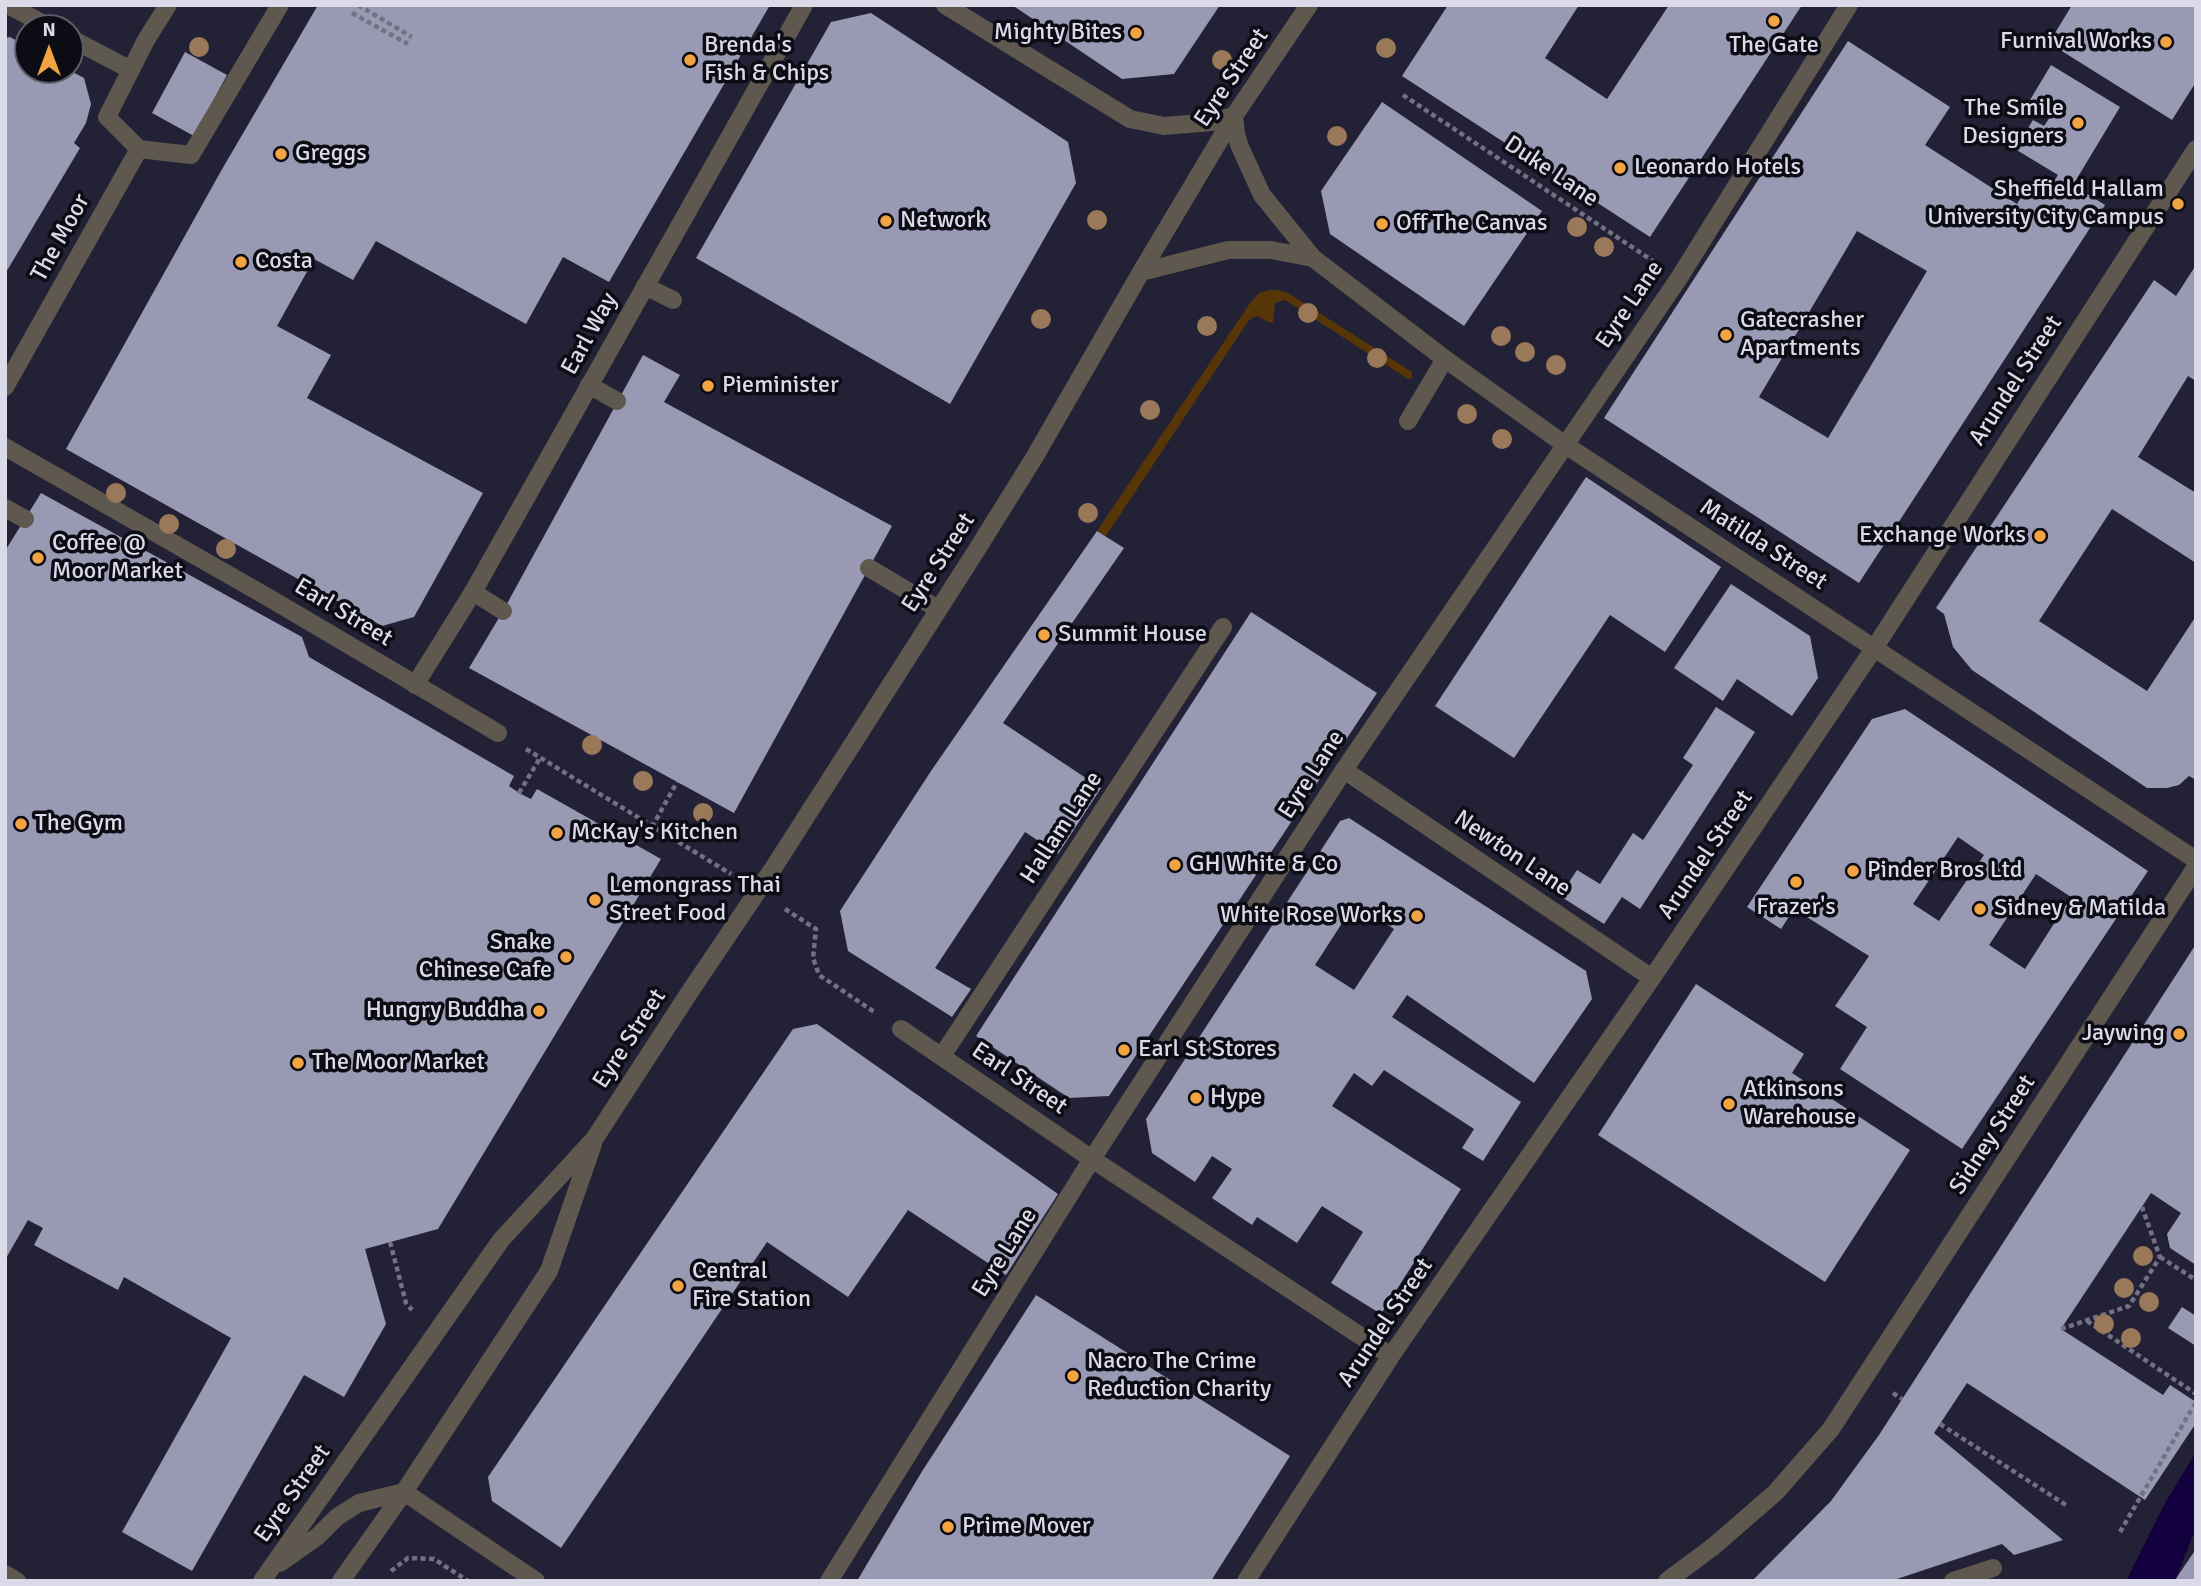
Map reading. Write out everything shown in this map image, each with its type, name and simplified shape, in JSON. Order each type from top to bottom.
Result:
[{"type":"street","points":[[8,5],[25,14]]},
{"type":"street","points":[[167,5],[107,117],[139,149],[191,155],[280,5]]},
{"type":"street","name":"Earl Way","points":[[415,685],[473,592],[804,5]]},
{"type":"street","points":[[945,5],[1130,119],[1164,126],[1212,122],[1234,116]]},
{"type":"street","name":"Eyre Street","points":[[266,1576],[501,1240],[595,1139],[939,609],[1034,458],[1234,116],[1309,5]]},
{"type":"street","name":"Eyre Lane","points":[[829,1581],[1092,1159],[1344,770],[1679,278],[1849,5]]},
{"type":"street","points":[[84,45],[131,70]]},
{"type":"street","name":"Matilda Street","points":[[1234,116],[1240,147],[1262,195],[1313,258],[1445,359],[1564,444],[2196,860]]},
{"type":"street","name":"The Moor","points":[[5,387],[139,149]]},
{"type":"street","name":"Arundel Street","points":[[1246,1581],[1391,1356],[1652,978],[1875,647],[2196,149]]},
{"type":"street","name":"Matilda Street","points":[[1141,272],[1189,258],[1247,248],[1313,258]]},
{"type":"street","points":[[645,286],[673,300]]},
{"type":"street","points":[[1408,421],[1445,359]]},
{"type":"street","points":[[589,385],[617,401]]},
{"type":"street","name":"Earl Street","points":[[5,447],[498,733]]},
{"type":"street","points":[[5,508],[25,519]]},
{"type":"street","points":[[869,568],[939,609]]},
{"type":"street","points":[[473,592],[503,611]]},
{"type":"street","name":"Hallam Lane","points":[[942,1056],[1223,627]]},
{"type":"street","name":"Newton Lane","points":[[1344,770],[1652,978]]},
{"type":"street","name":"Sidney Street","points":[[1667,1581],[1714,1546],[1776,1492],[1831,1429],[2196,867]]},
{"type":"street","name":"Earl Street","points":[[901,1029],[1092,1159],[1391,1356]]},
{"type":"street","name":"Eyre Street","points":[[341,1581],[404,1492],[550,1271],[595,1139]]},
{"type":"street","points":[[266,1576],[318,1536],[337,1517],[359,1503],[404,1492],[536,1581]]},
{"type":"street","points":[[1953,1581],[1993,1568]]},
{"type":"street","points":[[5,1574],[17,1581]]},
{"type":"path","points":[[358,5],[412,37]]},
{"type":"path","points":[[352,13],[408,44]]},
{"type":"path","name":"Duke Lane","points":[[1403,95],[1679,278]]},
{"type":"path","points":[[498,733],[816,929],[813,958],[819,975],[901,1029]]},
{"type":"path","points":[[519,793],[540,758]]},
{"type":"path","points":[[652,827],[677,782]]},
{"type":"path","points":[[2142,1207],[2160,1257],[2196,1280]]},
{"type":"path","points":[[390,1242],[406,1303]]},
{"type":"path","points":[[2062,1329],[2129,1306],[2160,1257]]},
{"type":"path","points":[[2087,1320],[2196,1394]]},
{"type":"path","points":[[2120,1532],[2196,1402]]},
{"type":"path","points":[[1940,1424],[2066,1506]]},
{"type":"path","points":[[384,1576],[408,1558],[434,1559],[468,1581]]},
{"type":"shaded area","points":[[1269,290],[1288,293],[1412,372],[1412,378],[1408,379],[1285,300],[1275,303],[1273,322],[1257,316],[1249,320],[1106,536],[1097,531],[1250,303],[1259,293]]},
{"type":"shaded area","points":[[2196,1452],[2196,1528],[2175,1581],[2126,1581],[2165,1503]]},
{"type":"building","points":[[318,5],[770,5],[609,282],[563,257],[526,324],[376,241],[353,280],[314,259],[277,326],[331,355],[307,398],[483,493],[414,617],[382,626],[66,449],[221,171]]},
{"type":"building","points":[[1012,5],[1220,5],[1174,74],[1122,79]]},
{"type":"building","name":"Leonardo Hotels","points":[[1448,5],[1579,5],[1545,58],[1607,99],[1669,5],[1802,5],[1650,237],[1402,76]]},
{"type":"building","points":[[2072,5],[2196,5],[2196,82],[2172,120],[2049,43]]},
{"type":"building","name":"Network","points":[[871,13],[1068,142],[1076,183],[950,404],[696,258],[831,22]]},
{"type":"building","points":[[5,38],[14,39],[14,84],[84,84],[84,78],[91,104],[86,123],[74,143],[80,148],[5,274]]},
{"type":"building","name":"Gatecrasher Apartments","points":[[1848,41],[1950,107],[1925,145],[2017,204],[2027,187],[2044,198],[2058,175],[2015,149],[2033,120],[2044,126],[2052,114],[2030,100],[2051,65],[2120,107],[2073,185],[2105,205],[1859,583],[1604,418]],"holes":[[[1857,231],[1927,271],[1828,438],[1759,397]]]},
{"type":"building","points":[[185,52],[227,75],[194,136],[152,113]]},
{"type":"building","points":[[1382,102],[1542,211],[1464,326],[1330,234],[1321,191]]},
{"type":"building","name":"Exchange Works","points":[[2196,265],[2196,381],[2188,376],[2138,457],[2196,493],[2196,563],[2112,509],[2039,621],[2147,691],[2196,616],[2196,780],[2189,776],[2179,785],[2147,788],[1972,670],[1953,647],[1944,614],[1936,608],[2154,280],[2176,296]]},
{"type":"building","points":[[643,355],[680,375],[664,402],[892,526],[734,813],[469,668]]},
{"type":"building","points":[[1586,477],[1721,567],[1665,652],[1610,615],[1514,758],[1435,706]]},
{"type":"building","name":"The Moor Market","points":[[41,493],[302,637],[309,657],[514,776],[509,786],[519,793],[531,799],[537,789],[661,859],[438,1229],[365,1249],[386,1324],[344,1397],[304,1375],[192,1571],[122,1532],[231,1338],[124,1277],[118,1290],[34,1245],[43,1228],[28,1220],[5,1260],[5,551]]},
{"type":"building","points":[[1097,531],[1124,548],[1003,723],[1101,788],[1058,854],[1025,832],[935,968],[971,989],[952,1017],[848,951],[840,911],[931,771]]},
{"type":"building","points":[[1731,584],[1810,636],[1818,678],[1792,716],[1737,679],[1723,701],[1674,668]]},
{"type":"building","name":"GH White & Co","points":[[1251,612],[1377,693],[1109,1096],[1069,1098],[976,1036]]},
{"type":"building","points":[[1716,707],[1755,732],[1640,909],[1622,897],[1604,924],[1560,896],[1577,870],[1600,884],[1633,833],[1643,840],[1693,765],[1683,758]]},
{"type":"building","points":[[1905,709],[2148,871],[1962,1149],[1840,1069],[1867,1027],[1835,1006],[1869,956],[1794,909],[1781,929],[1747,907],[1872,719]],"holes":[[[1958,837],[1984,855],[1939,921],[1913,904]],[[2036,874],[2071,897],[2025,969],[1989,945]]]},
{"type":"building","points":[[1349,818],[1586,971],[1592,999],[1534,1083],[1407,995],[1392,1017],[1521,1102],[1483,1161],[1462,1148],[1474,1129],[1384,1070],[1372,1086],[1354,1073],[1332,1106],[1461,1189],[1381,1314],[1331,1283],[1363,1232],[1322,1206],[1297,1243],[1257,1217],[1252,1225],[1212,1198],[1232,1169],[1212,1156],[1195,1182],[1152,1153],[1146,1119],[1340,821]],"holes":[[[1355,903],[1394,929],[1354,990],[1315,965]]]},
{"type":"building","points":[[2196,944],[2196,1265],[2170,1248],[2167,1234],[2181,1213],[2151,1193],[2061,1329],[2163,1395],[2170,1385],[2196,1402],[2196,1423],[2145,1500],[1967,1383],[1934,1433],[2063,1540],[2014,1555],[2002,1544],[1891,1581],[1752,1581],[1831,1501],[1879,1435]]},
{"type":"building","name":"Atkinsons Warehouse","points":[[1696,984],[1804,1054],[1792,1073],[1910,1150],[1825,1282],[1598,1135]]},
{"type":"building","name":"Central Fire Station","points":[[817,1024],[1058,1194],[1006,1275],[908,1210],[848,1297],[767,1242],[561,1548],[492,1501],[488,1477],[793,1029]]},
{"type":"building","name":"Nacro The Crime Reduction Charity","points":[[1036,1295],[1290,1456],[1211,1581],[857,1581],[921,1473]]},
{"type":"building","points":[[2182,1307],[2196,1316],[2196,1346],[2168,1328]]},
{"type":"building","points":[[2196,1549],[2196,1581],[2175,1581],[2177,1577]]},
{"type":"place","name":"The Gate","points":[[1774,21]]},
{"type":"place","name":"Mighty Bites","points":[[1136,33]]},
{"type":"place","name":"Furnival Works","points":[[2166,42]]},
{"type":"place","name":"Brenda's Fish & Chips","points":[[690,60]]},
{"type":"place","name":"The Smile Designers","points":[[2078,123]]},
{"type":"place","name":"Greggs","points":[[281,154]]},
{"type":"place","name":"Leonardo Hotels","points":[[1620,168]]},
{"type":"place","name":"Sheffield Hallam University City Campus","points":[[2178,204]]},
{"type":"place","name":"Network","points":[[886,221]]},
{"type":"place","name":"Off The Canvas","points":[[1382,224]]},
{"type":"place","name":"Costa","points":[[241,262]]},
{"type":"place","name":"Gatecrasher Apartments","points":[[1726,335]]},
{"type":"place","name":"Pieminister","points":[[708,386]]},
{"type":"place","name":"Exchange Works","points":[[2040,536]]},
{"type":"place","name":"Coffee @ Moor Market","points":[[38,558]]},
{"type":"place","name":"Summit House","points":[[1044,635]]},
{"type":"place","name":"The Gym","points":[[21,824]]},
{"type":"place","name":"McKay's Kitchen","points":[[557,833]]},
{"type":"place","name":"GH White & Co","points":[[1175,865]]},
{"type":"place","name":"Pinder Bros Ltd","points":[[1853,871]]},
{"type":"place","name":"Frazer's","points":[[1796,882]]},
{"type":"place","name":"Lemongrass Thai Street Food","points":[[595,900]]},
{"type":"place","name":"Sidney & Matilda","points":[[1980,909]]},
{"type":"place","name":"White Rose Works","points":[[1417,916]]},
{"type":"place","name":"Snake Chinese Cafe","points":[[566,957]]},
{"type":"place","name":"Hungry Buddha","points":[[539,1011]]},
{"type":"place","name":"Jaywing","points":[[2179,1034]]},
{"type":"place","name":"Earl St Stores","points":[[1124,1050]]},
{"type":"place","name":"The Moor Market","points":[[298,1063]]},
{"type":"place","name":"Hype","points":[[1196,1098]]},
{"type":"place","name":"Atkinsons Warehouse","points":[[1729,1104]]},
{"type":"place","name":"Central Fire Station","points":[[678,1286]]},
{"type":"place","name":"Nacro The Crime Reduction Charity","points":[[1073,1376]]},
{"type":"place","name":"Prime Mover","points":[[948,1527]]}]
